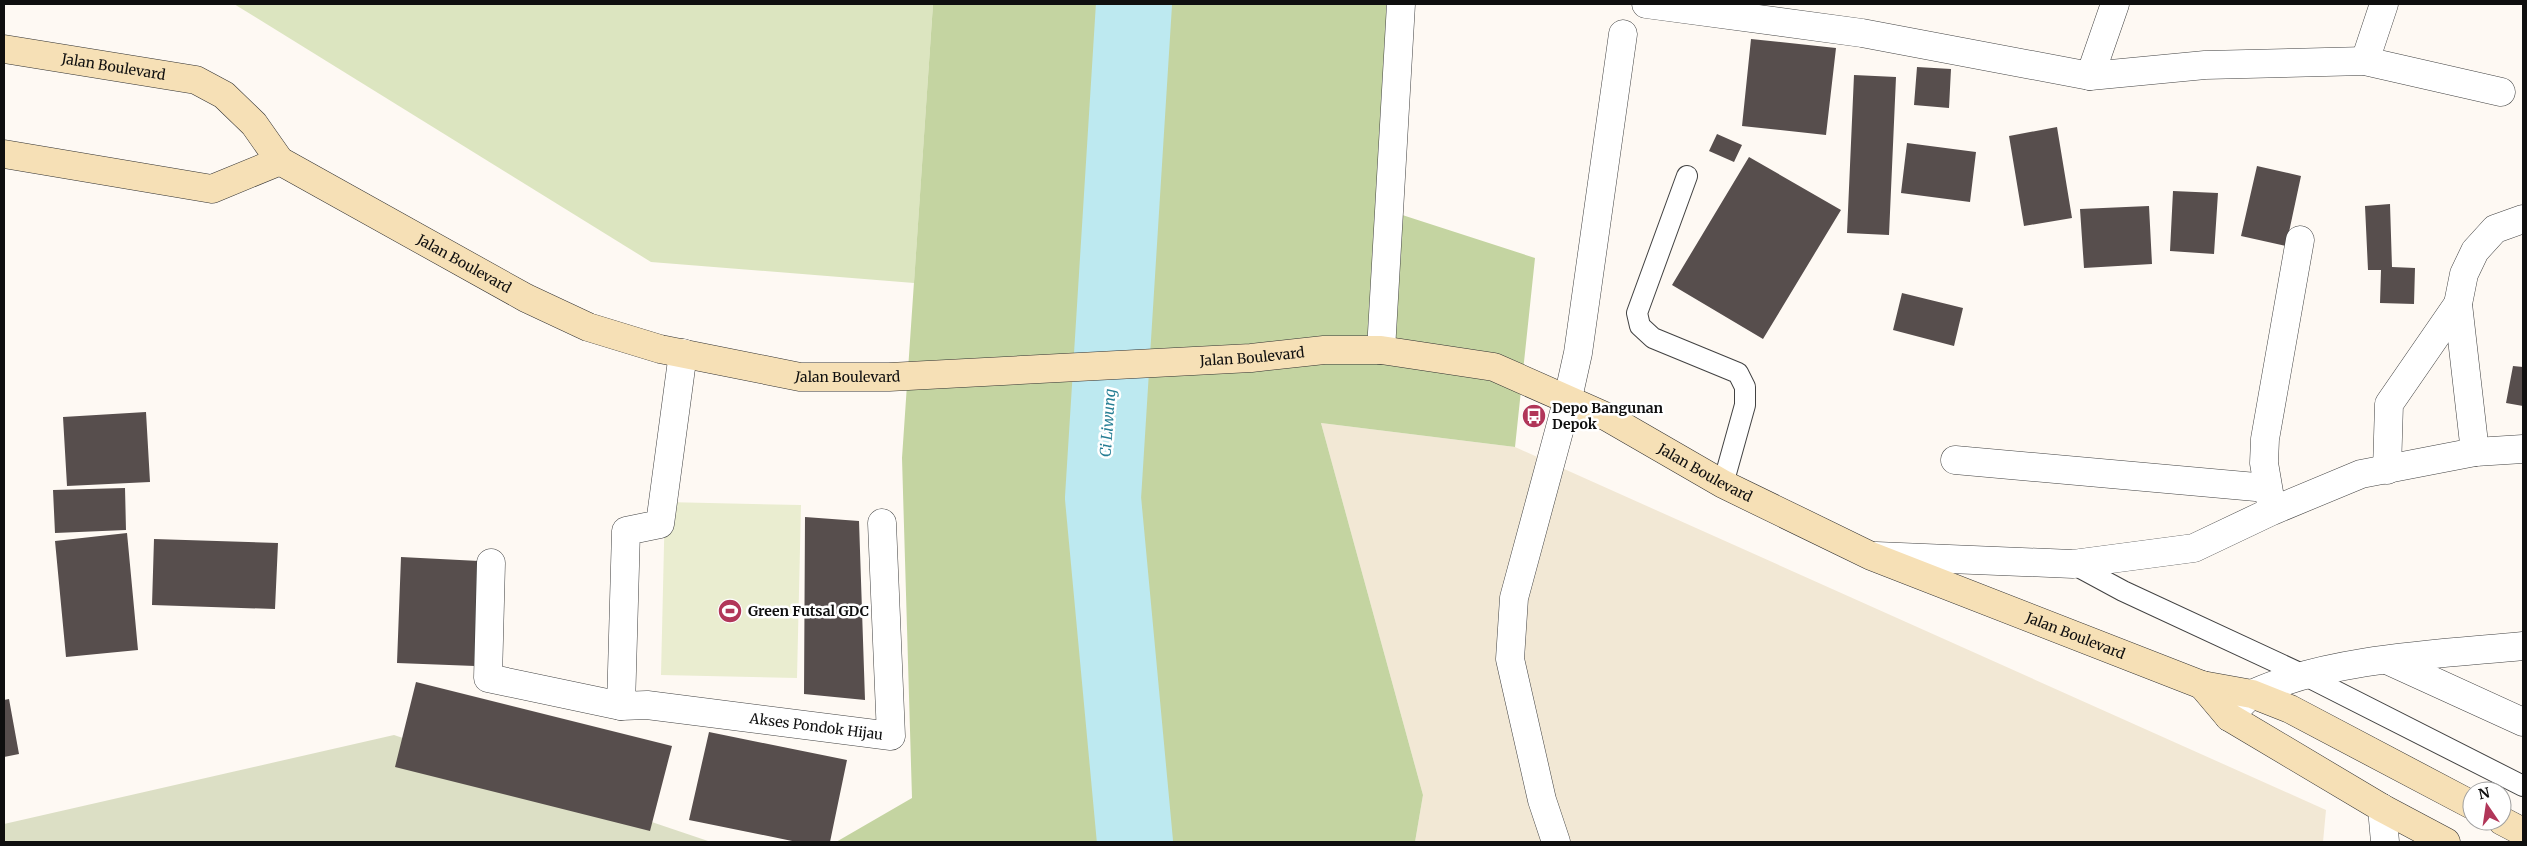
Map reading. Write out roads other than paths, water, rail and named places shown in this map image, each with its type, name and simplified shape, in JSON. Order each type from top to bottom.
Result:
[{"type":"main road","name":"Jalan Boulevard","points":[[4,49],[196,80],[224,95],[248,118],[280,161],[526,298],[588,327],[660,349],[800,377],[889,377],[1251,358],[1324,350],[1381,350],[1494,367],[1568,398],[1607,417],[1723,484],[1871,556],[2202,685],[2252,694],[2290,709],[2462,800]]},
{"type":"main road","points":[[4,154],[212,189],[280,161]]},
{"type":"main road","name":"Jalan Boulevard","points":[[2202,685],[2229,717],[2382,808],[2446,842]]},
{"type":"street","points":[[1381,350],[1401,4]]},
{"type":"street","points":[[1646,4],[1852,32],[2090,76],[2205,65],[2365,61],[2501,92]]},
{"type":"street","points":[[2090,76],[2115,4]]},
{"type":"street","points":[[2365,61],[2384,4]]},
{"type":"street","points":[[1556,842],[1542,800],[1510,659],[1514,598],[1568,398],[1588,291],[1623,34]]},
{"type":"street","points":[[2475,452],[2458,304],[2464,274],[2475,251],[2495,229],[2523,219]]},
{"type":"street","points":[[2270,499],[2264,463],[2265,439],[2300,240]]},
{"type":"street","points":[[2387,470],[2389,404],[2458,304]]},
{"type":"street","points":[[621,706],[626,531],[660,524],[683,353]]},
{"type":"street","points":[[1871,556],[2073,564],[2194,548],[2270,499],[2361,474],[2475,452],[2523,449]]},
{"type":"street","points":[[1955,460],[2270,499]]},
{"type":"street","name":"Akses Pondok Hijau","points":[[491,563],[488,678],[621,706],[647,705],[891,736],[882,523]]},
{"type":"street","points":[[2229,717],[2252,694],[2306,676],[2386,660],[2523,646]]},
{"type":"street","points":[[2386,660],[2523,722]]},
{"type":"street","points":[[2382,808],[2385,842]]},
{"type":"lane","points":[[1687,176],[1637,313],[1640,326],[1652,338],[1738,373],[1745,387],[1745,405],[1723,484]]},
{"type":"lane","points":[[2073,564],[2123,591],[2306,676],[2523,786]]},
{"type":"waterway","name":"Ci Liwung","points":[[1134,4],[1103,498],[1135,842]]},
{"type":"place","name":"Depo Bangunan Depok","points":[[1534,416]]},
{"type":"place","name":"Green Futsal GDC","points":[[730,611]]}]
